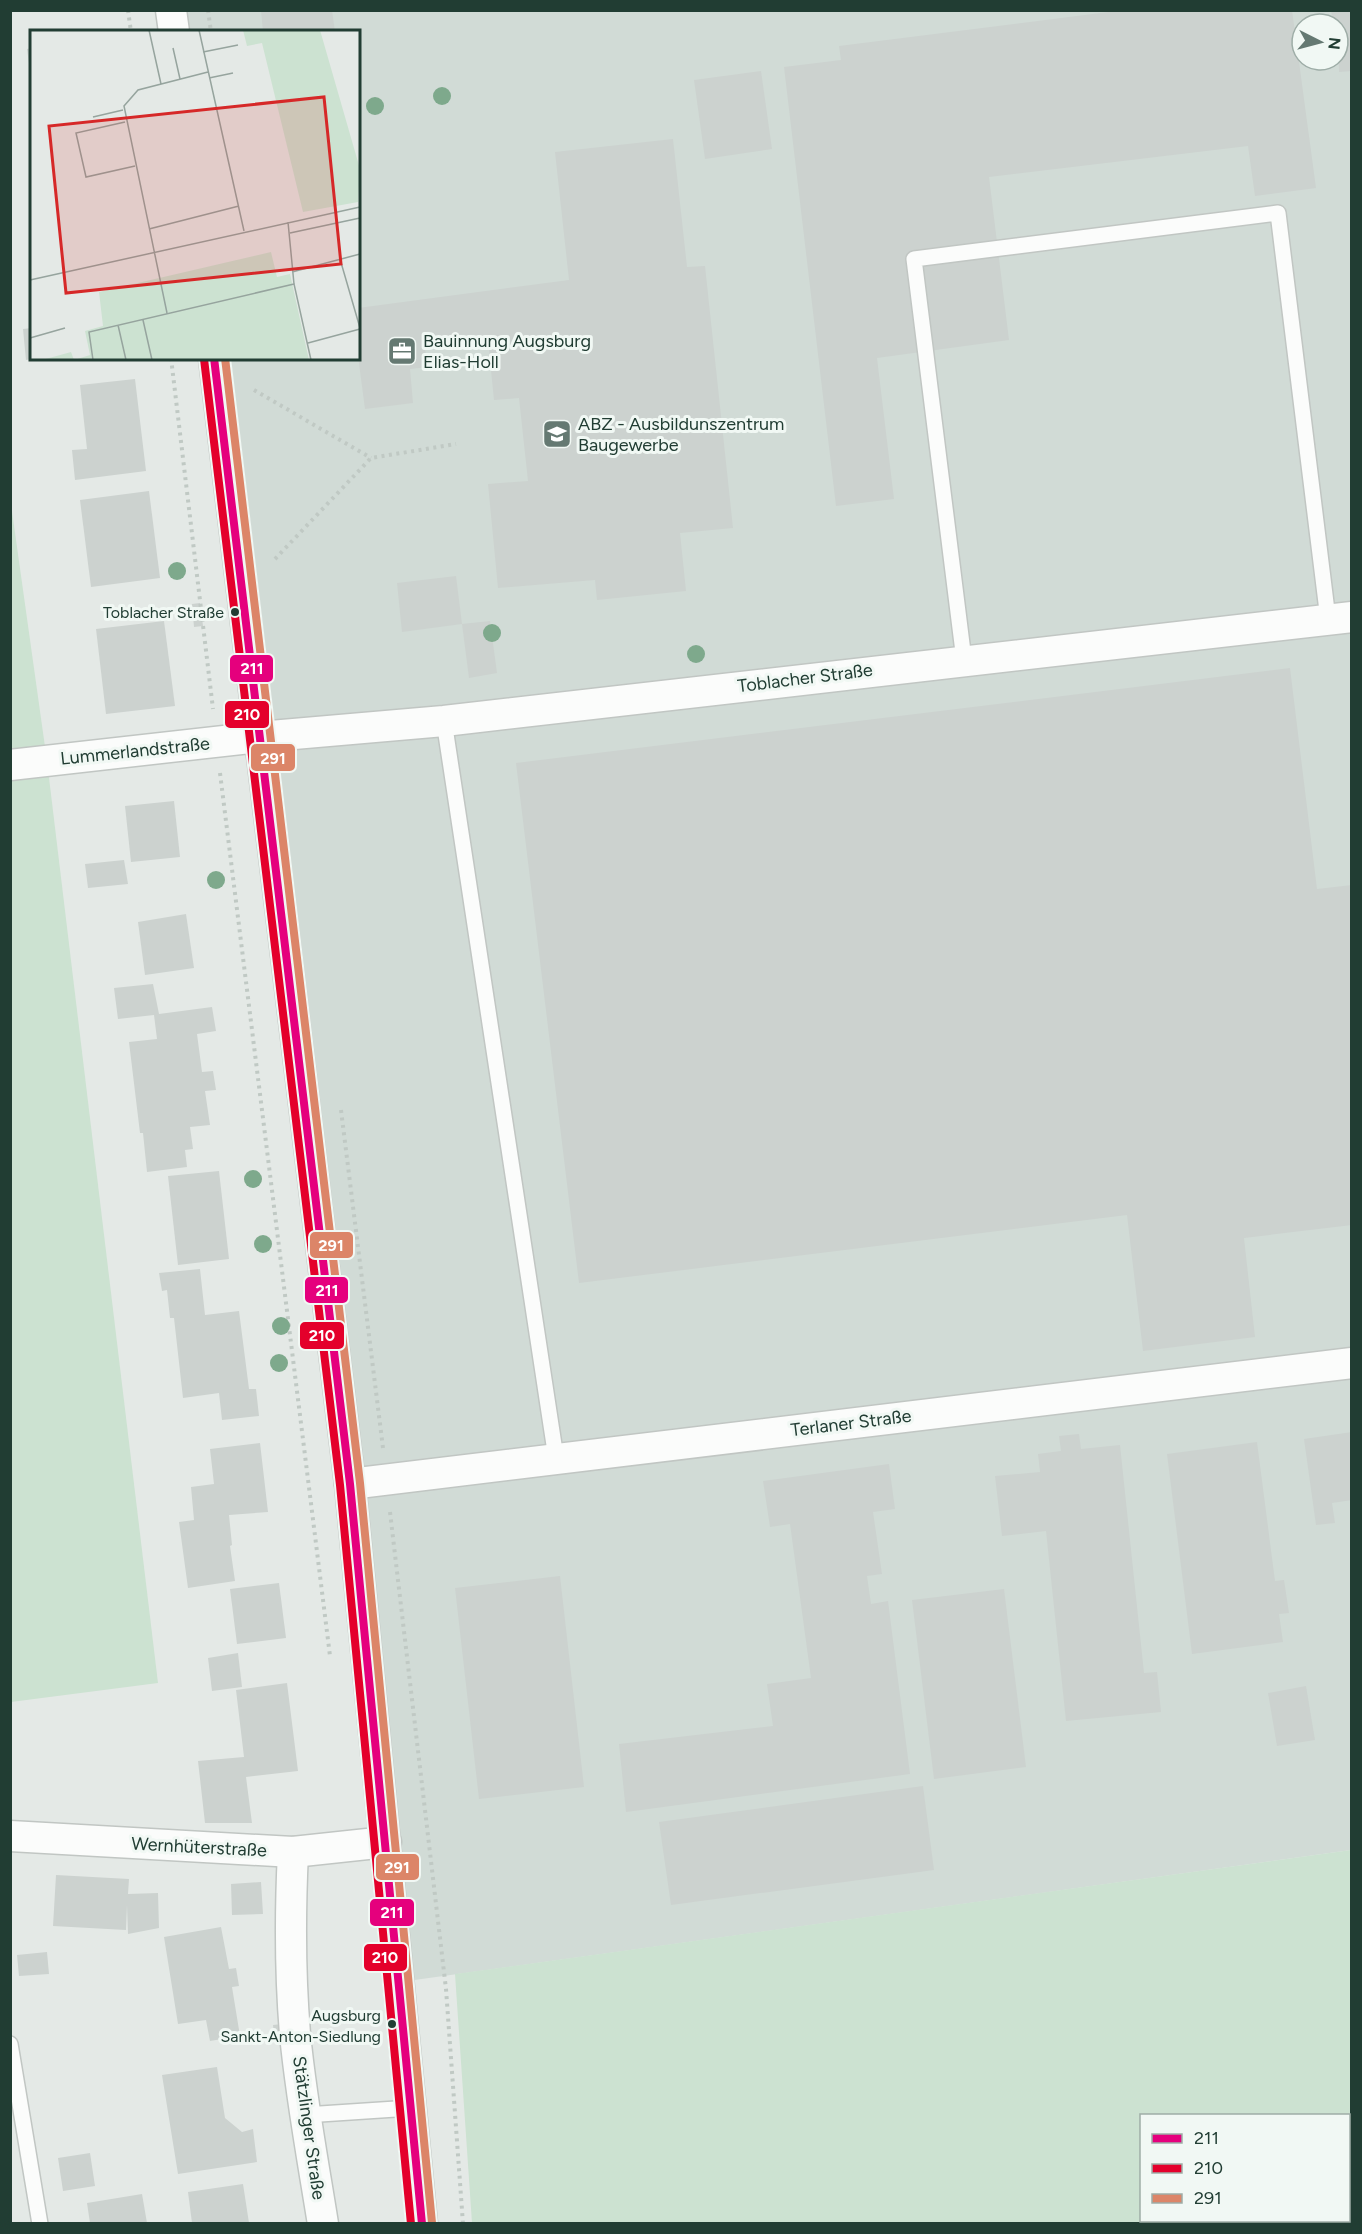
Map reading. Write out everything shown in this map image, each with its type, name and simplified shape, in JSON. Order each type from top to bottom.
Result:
[{"type":"street","points":[[171,10],[174,30]]},
{"type":"street","points":[[214,360],[350,1484],[422,2223]]},
{"type":"street","name":"Toblacher Straße","points":[[259,737],[444,721],[1340,618]]},
{"type":"street","name":"Lummerlandstraße","points":[[10,765],[259,737]]},
{"type":"street","name":"Terlaner Straße","points":[[350,1484],[1352,1363]]},
{"type":"street","name":"Wernhüterstraße","points":[[10,1836],[293,1852],[386,1842]]},
{"type":"street","name":"Stätzlinger Straße","points":[[293,1852],[290,1919],[295,2033],[305,2115],[323,2223]]},
{"type":"lane","points":[[964,660],[914,259],[1278,213],[1340,618]]},
{"type":"lane","points":[[444,721],[556,1458]]},
{"type":"lane","points":[[10,2044],[40,2223]]},
{"type":"lane","points":[[305,2115],[411,2108]]},
{"type":"path","points":[[129,10],[131,30]]},
{"type":"path","points":[[208,10],[211,30]]},
{"type":"path","points":[[171,360],[216,742],[332,1666]]},
{"type":"path","points":[[254,390],[371,458]]},
{"type":"path","points":[[274,559],[371,458],[456,444]]},
{"type":"path","points":[[428,1836],[446,1989],[463,2223]]},
{"type":"shaded area","points":[[171,11],[1351,11],[1351,1850],[400,1982],[214,360],[360,360],[360,30],[174,30]]},
{"type":"green space","points":[[10,497],[47,761],[158,1683],[11,1702]]},
{"type":"green space","points":[[1351,1850],[1351,2223],[472,2223],[455,1974]]},
{"type":"building","points":[[261,10],[332,10],[335,30],[263,30]]},
{"type":"building","points":[[1124,10],[1292,10],[1290,12],[1290,72],[1300,72],[1316,188],[1255,196],[1248,146],[989,177],[1009,340],[877,358],[894,499],[836,506],[784,67],[841,60],[839,46]]},
{"type":"building","points":[[1331,10],[1352,10],[1352,71],[1350,71],[1350,12],[1331,12]]},
{"type":"building","points":[[30,48],[30,70],[27,49]]},
{"type":"building","points":[[761,71],[772,149],[705,159],[694,80]]},
{"type":"building","points":[[673,139],[687,267],[705,266],[733,528],[680,533],[686,591],[597,600],[595,580],[498,588],[488,484],[528,481],[519,398],[494,400],[488,340],[425,349],[428,367],[410,369],[413,403],[365,409],[359,360],[360,308],[569,280],[555,152]]},
{"type":"building","points":[[30,328],[30,359],[26,360],[23,329]]},
{"type":"building","points":[[135,379],[146,471],[75,480],[72,450],[87,449],[80,385]]},
{"type":"building","points":[[149,491],[160,578],[91,587],[80,500]]},
{"type":"building","points":[[456,576],[462,624],[402,632],[397,583]]},
{"type":"building","points":[[200,603],[203,626],[194,627],[192,604]]},
{"type":"building","points":[[164,621],[175,706],[106,714],[96,629]]},
{"type":"building","points":[[490,621],[497,673],[469,678],[462,624]]},
{"type":"building","points":[[1290,668],[1317,889],[1352,885],[1352,1225],[1244,1238],[1255,1337],[1143,1351],[1127,1215],[579,1283],[516,763]]},
{"type":"building","points":[[174,801],[180,857],[131,862],[125,806]]},
{"type":"building","points":[[124,860],[128,884],[88,888],[85,864]]},
{"type":"building","points":[[186,914],[194,968],[145,975],[138,922]]},
{"type":"building","points":[[153,984],[159,1014],[212,1007],[216,1031],[197,1034],[202,1072],[213,1071],[216,1090],[205,1091],[210,1125],[190,1127],[193,1149],[185,1150],[187,1167],[147,1172],[129,1042],[157,1039],[154,1015],[118,1019],[114,988]]},
{"type":"building","points":[[219,1171],[229,1259],[178,1265],[168,1176]]},
{"type":"building","points":[[200,1269],[205,1315],[239,1311],[249,1389],[256,1389],[259,1416],[222,1420],[219,1393],[183,1398],[174,1318],[170,1318],[167,1290],[162,1291],[159,1273]]},
{"type":"building","points":[[1352,1432],[1352,1500],[1332,1503],[1335,1523],[1316,1525],[1304,1439]]},
{"type":"building","points":[[1079,1434],[1081,1449],[1120,1445],[1144,1673],[1157,1672],[1161,1712],[1066,1721],[1046,1531],[1002,1536],[995,1476],[1040,1472],[1038,1454],[1061,1451],[1059,1436]]},
{"type":"building","points":[[1257,1442],[1275,1581],[1284,1580],[1289,1613],[1279,1614],[1283,1642],[1192,1654],[1167,1454]]},
{"type":"building","points":[[260,1443],[268,1512],[229,1515],[232,1545],[230,1546],[235,1581],[188,1588],[179,1522],[194,1520],[191,1487],[214,1484],[210,1449]]},
{"type":"building","points":[[889,1464],[895,1509],[873,1512],[882,1574],[867,1576],[871,1604],[888,1601],[910,1774],[626,1812],[619,1744],[773,1726],[767,1684],[811,1678],[790,1524],[770,1527],[763,1481]]},
{"type":"building","points":[[560,1576],[584,1787],[479,1799],[455,1588]]},
{"type":"building","points":[[279,1583],[286,1638],[237,1644],[230,1589]]},
{"type":"building","points":[[1004,1589],[1026,1767],[934,1779],[912,1600]]},
{"type":"building","points":[[238,1653],[242,1687],[212,1691],[208,1658]]},
{"type":"building","points":[[287,1683],[298,1771],[246,1777],[252,1823],[205,1823],[198,1761],[244,1757],[236,1690]]},
{"type":"building","points":[[1306,1686],[1315,1740],[1277,1746],[1268,1693]]},
{"type":"building","points":[[923,1786],[934,1870],[671,1905],[659,1822]]},
{"type":"building","points":[[56,1875],[129,1879],[128,1894],[158,1893],[159,1928],[128,1934],[127,1905],[126,1930],[53,1926]]},
{"type":"building","points":[[261,1882],[263,1914],[232,1915],[231,1884]]},
{"type":"building","points":[[221,1927],[229,1969],[236,1968],[239,1986],[232,1987],[240,2036],[210,2041],[206,2020],[178,2024],[164,1937]]},
{"type":"building","points":[[47,1952],[49,1974],[19,1976],[17,1955]]},
{"type":"building","points":[[282,2024],[284,2043],[275,2044],[273,2025]]},
{"type":"building","points":[[217,2067],[225,2118],[242,2132],[253,2129],[257,2162],[178,2174],[162,2075]]},
{"type":"building","points":[[90,2153],[95,2186],[63,2191],[58,2158]]},
{"type":"building","points":[[243,2184],[249,2223],[192,2223],[188,2192]]},
{"type":"building","points":[[142,2194],[147,2223],[90,2223],[87,2203]]},
{"type":"transit line","name":"210","points":[[204,360],[340,1485],[411,2224]]},
{"type":"transit line","name":"211","points":[[214,360],[350,1484],[422,2224]]},
{"type":"transit line","name":"291","points":[[225,360],[360,1483],[432,2223]]},
{"type":"place","name":"Bauinnung Augsburg Elias-Holl","points":[[402,351]]},
{"type":"place","name":"ABZ - Ausbildunszentrum Baugewerbe","points":[[557,434]]},
{"type":"place","name":"Toblacher Straße","points":[[235,612]]},
{"type":"place","name":"Augsburg Sankt-Anton-Siedlung","points":[[392,2024]]}]
